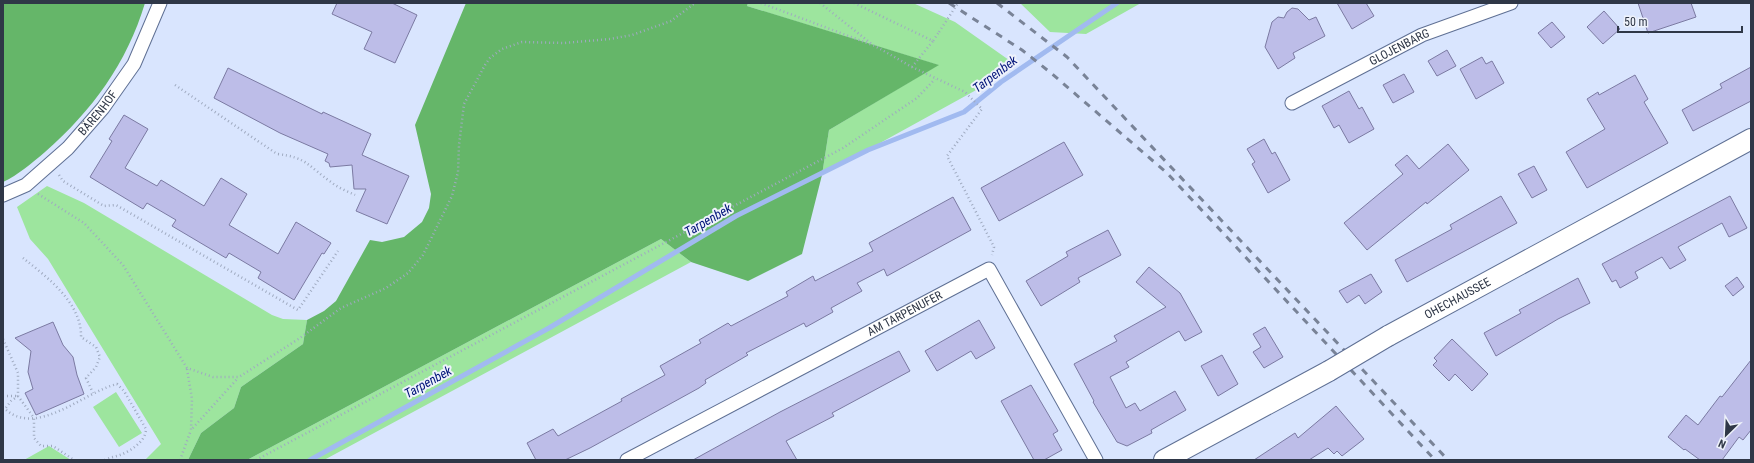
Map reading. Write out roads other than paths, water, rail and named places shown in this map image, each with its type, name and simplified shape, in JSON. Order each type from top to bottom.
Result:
[{"type":"main road","name":"OHECHAUSSEE","points":[[1164,460],[1329,371],[1388,336],[1751,139]]},
{"type":"street","name":"BÄRENHOF","points":[[3,195],[26,185],[68,148],[124,80],[134,64],[160,3]]},
{"type":"street","name":"GLOJENBARG","points":[[1292,103],[1422,35],[1511,3]]},
{"type":"street","name":"AM TARPENUFER","points":[[627,460],[989,269],[1096,460]]},
{"type":"waterway","name":"Tarpenbek","points":[[310,460],[549,328],[736,216],[868,150],[964,112],[1001,82],[1117,3]]},
{"type":"railway","points":[[949,3],[1022,50],[1051,73],[1167,173],[1435,460]]},
{"type":"railway","points":[[997,3],[1067,57],[1448,460]]}]
